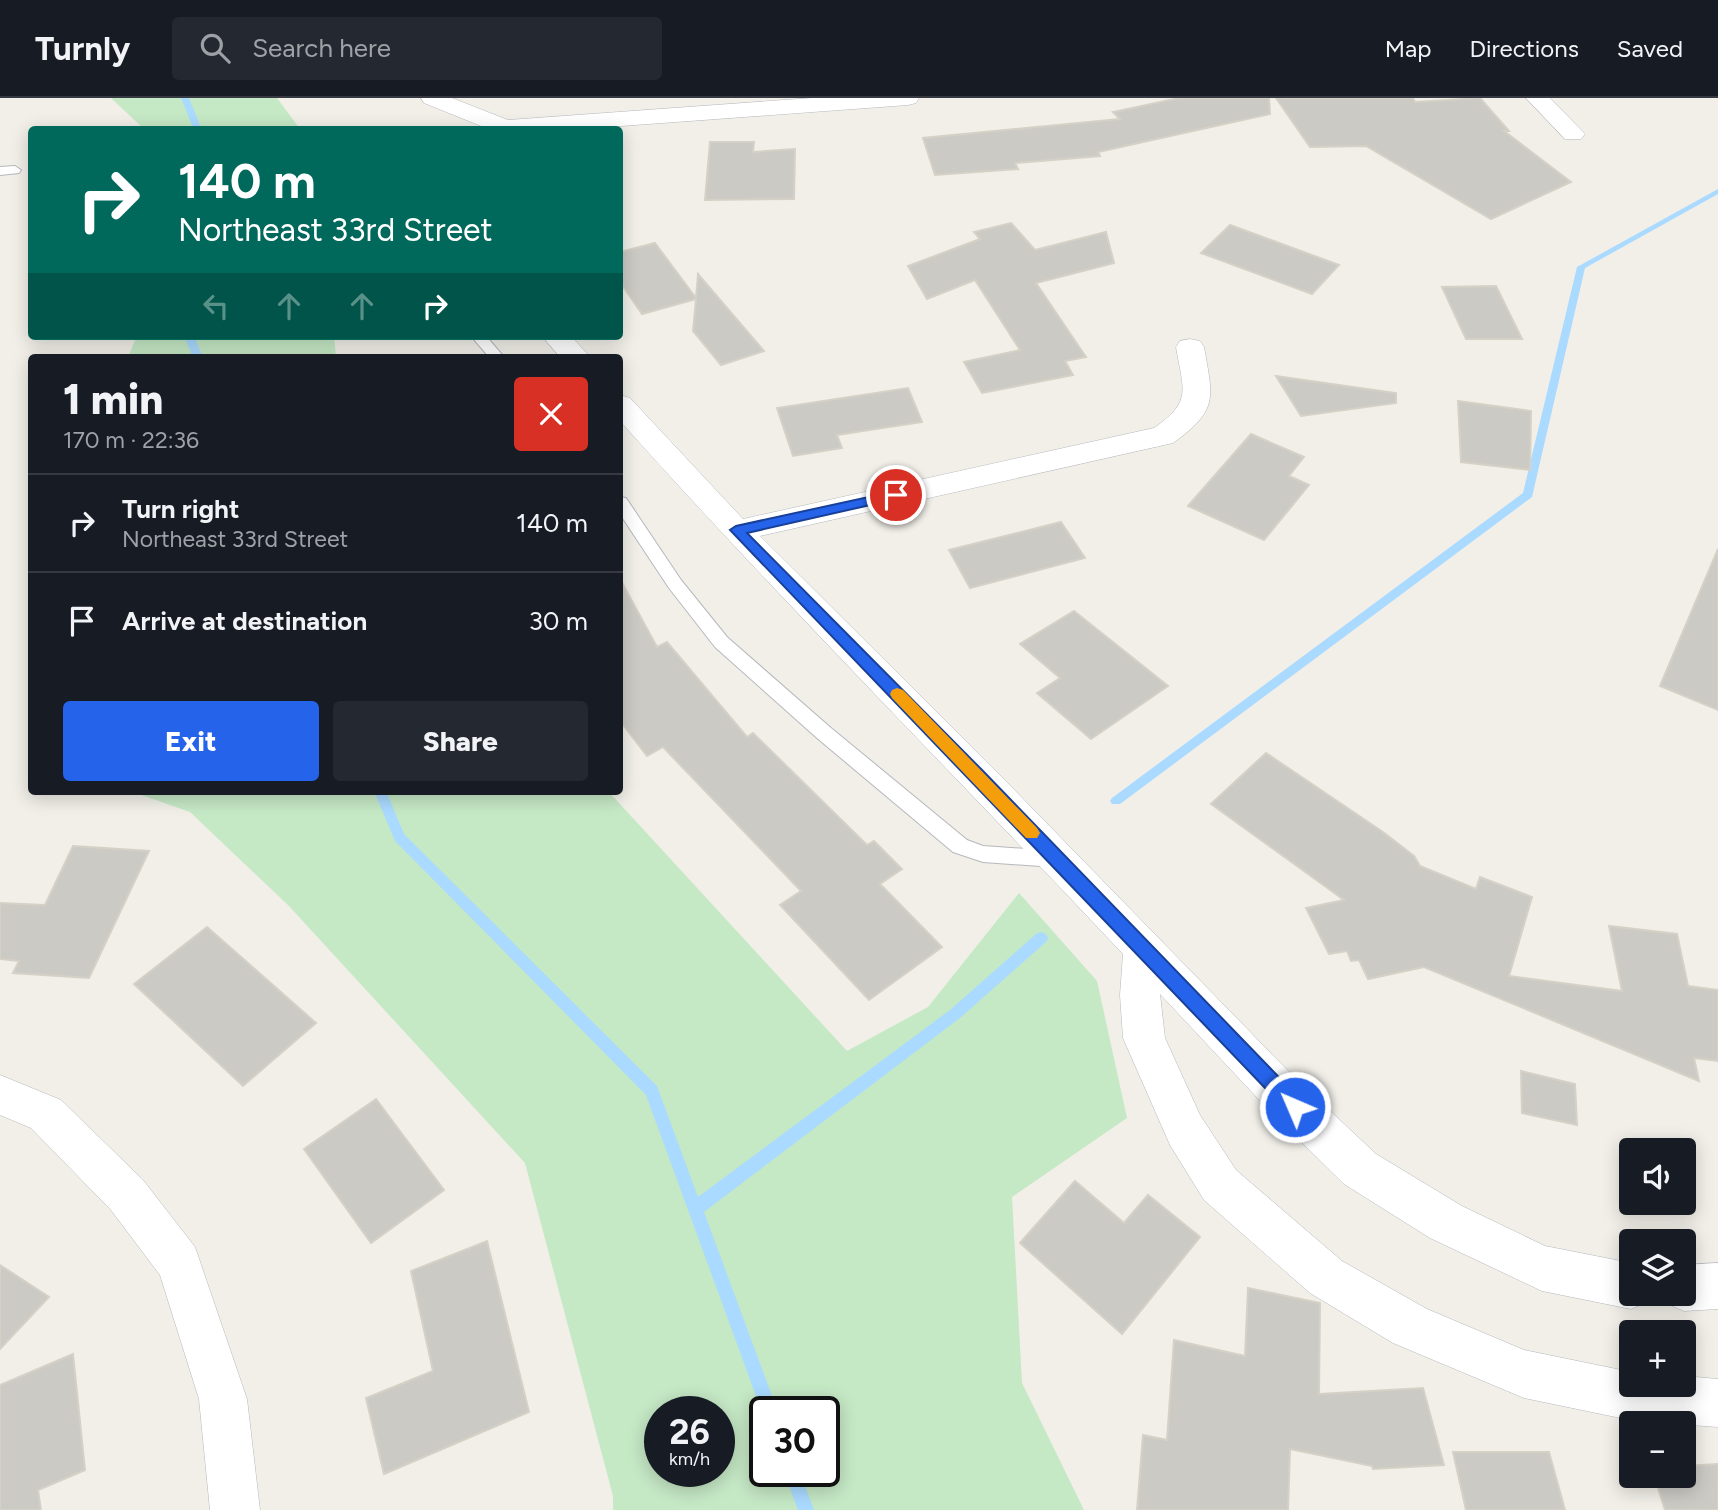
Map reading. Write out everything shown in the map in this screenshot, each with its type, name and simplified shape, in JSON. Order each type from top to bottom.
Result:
[{"type":"street","points":[[432,98],[500,126]]},
{"type":"street","points":[[532,126],[908,98]]},
{"type":"street","points":[[1537,98],[1573,134]]},
{"type":"street","points":[[560,340],[573,354]]},
{"type":"street","points":[[736,530],[1163,436],[1187,419],[1198,395],[1191,347]]},
{"type":"street","points":[[623,407],[736,530],[1279,1091],[1360,1170],[1446,1222],[1542,1268],[1619,1284]]},
{"type":"street","points":[[1143,950],[1140,995],[1144,1038],[1185,1130],[1220,1185],[1326,1277],[1410,1326],[1524,1374],[1635,1397],[1718,1403]]},
{"type":"street","points":[[0,1095],[46,1114],[127,1195],[179,1263],[223,1399],[235,1510]]},
{"type":"street","points":[[1696,1287],[1718,1286]]},
{"type":"lane","points":[[0,171],[15,170]]},
{"type":"lane","points":[[482,340],[494,354]]},
{"type":"lane","points":[[623,506],[675,584],[721,642],[824,733],[960,846],[983,854],[1056,859]]},
{"type":"green space","points":[[111,98],[277,98],[298,126],[141,126]]},
{"type":"green space","points":[[135,340],[334,340],[336,354],[129,354]]},
{"type":"green space","points":[[141,795],[612,795],[847,1051],[928,1007],[1019,893],[1097,981],[1127,1118],[1012,1197],[1022,1383],[1084,1510],[613,1510],[613,1496],[525,1163],[288,905],[190,812]]},
{"type":"building","points":[[1179,98],[1269,98],[1270,114],[1098,152],[1100,156],[1015,163],[1018,169],[935,175],[923,138],[1120,119],[1113,112]]},
{"type":"building","points":[[1276,98],[1413,98],[1415,102],[1480,98],[1509,131],[1504,131],[1571,182],[1491,219],[1366,146],[1310,147]]},
{"type":"building","points":[[710,142],[754,142],[753,152],[795,149],[794,199],[705,200]]},
{"type":"building","points":[[1011,223],[1035,250],[1106,232],[1114,263],[1036,283],[1086,357],[1065,361],[1073,375],[982,393],[964,362],[1020,350],[975,280],[927,299],[908,266],[980,239],[974,232]]},
{"type":"building","points":[[1230,225],[1339,265],[1312,294],[1201,253]]},
{"type":"building","points":[[655,243],[696,298],[698,274],[764,351],[721,365],[693,331],[696,299],[642,314],[623,286],[623,251]]},
{"type":"building","points":[[1496,286],[1522,339],[1466,339],[1442,287]]},
{"type":"building","points":[[1276,376],[1396,393],[1396,403],[1301,416]]},
{"type":"building","points":[[908,388],[922,422],[837,435],[842,448],[793,456],[777,408]]},
{"type":"building","points":[[1458,401],[1531,411],[1530,470],[1461,462]]},
{"type":"building","points":[[1251,434],[1304,457],[1289,476],[1309,485],[1264,540],[1188,506]]},
{"type":"building","points":[[1061,522],[1085,558],[970,588],[949,550]]},
{"type":"building","points":[[1718,549],[1718,710],[1660,686]]},
{"type":"building","points":[[623,585],[657,647],[667,642],[747,737],[753,733],[867,845],[874,841],[902,869],[880,884],[942,947],[869,1000],[780,905],[801,891],[663,747],[647,756],[623,725]]},
{"type":"building","points":[[1074,611],[1168,686],[1091,739],[1037,693],[1060,678],[1020,644]]},
{"type":"building","points":[[1266,753],[1383,832],[1414,856],[1420,866],[1476,889],[1480,877],[1532,897],[1509,976],[1622,991],[1609,926],[1677,934],[1688,986],[1718,990],[1718,1061],[1694,1058],[1699,1081],[1424,967],[1368,979],[1359,960],[1351,961],[1347,951],[1329,954],[1306,908],[1344,900],[1211,804]]},
{"type":"building","points":[[73,846],[149,851],[89,978],[13,973],[19,961],[0,959],[0,903],[45,905]]},
{"type":"building","points":[[207,927],[316,1023],[243,1086],[134,984]]},
{"type":"building","points":[[1521,1071],[1575,1084],[1577,1125],[1522,1113]]},
{"type":"building","points":[[376,1099],[444,1190],[371,1243],[304,1149]]},
{"type":"building","points":[[1075,1181],[1124,1223],[1148,1195],[1200,1237],[1122,1334],[1020,1243]]},
{"type":"building","points":[[487,1241],[529,1412],[384,1474],[366,1398],[433,1371],[411,1271]]},
{"type":"building","points":[[0,1265],[49,1297],[0,1349]]},
{"type":"building","points":[[1248,1288],[1320,1303],[1319,1394],[1423,1388],[1444,1465],[1373,1469],[1372,1466],[1290,1449],[1288,1510],[1137,1510],[1143,1435],[1167,1440],[1174,1340],[1245,1356]]},
{"type":"building","points":[[73,1354],[85,1470],[38,1490],[41,1510],[0,1510],[0,1385]]},
{"type":"building","points":[[1453,1452],[1549,1452],[1565,1510],[1466,1510]]},
{"type":"building","points":[[1718,1464],[1718,1510],[1665,1510],[1658,1488],[1696,1488],[1696,1465]]},
{"type":"waterway","points":[[185,98],[196,126]]},
{"type":"waterway","points":[[1116,801],[1528,495],[1581,267],[1718,191]]},
{"type":"waterway","points":[[191,340],[197,354]]},
{"type":"waterway","points":[[382,795],[399,837],[652,1091],[695,1209]]},
{"type":"waterway","points":[[695,1209],[955,1014],[1041,938]]},
{"type":"waterway","points":[[695,1209],[764,1396]]},
{"type":"waterway","points":[[798,1487],[806,1510]]},
{"type":"slow traffic","points":[[897,694],[1032,833]]},
{"type":"route","points":[[896,495],[736,530],[978,776],[1295,1107]]}]
